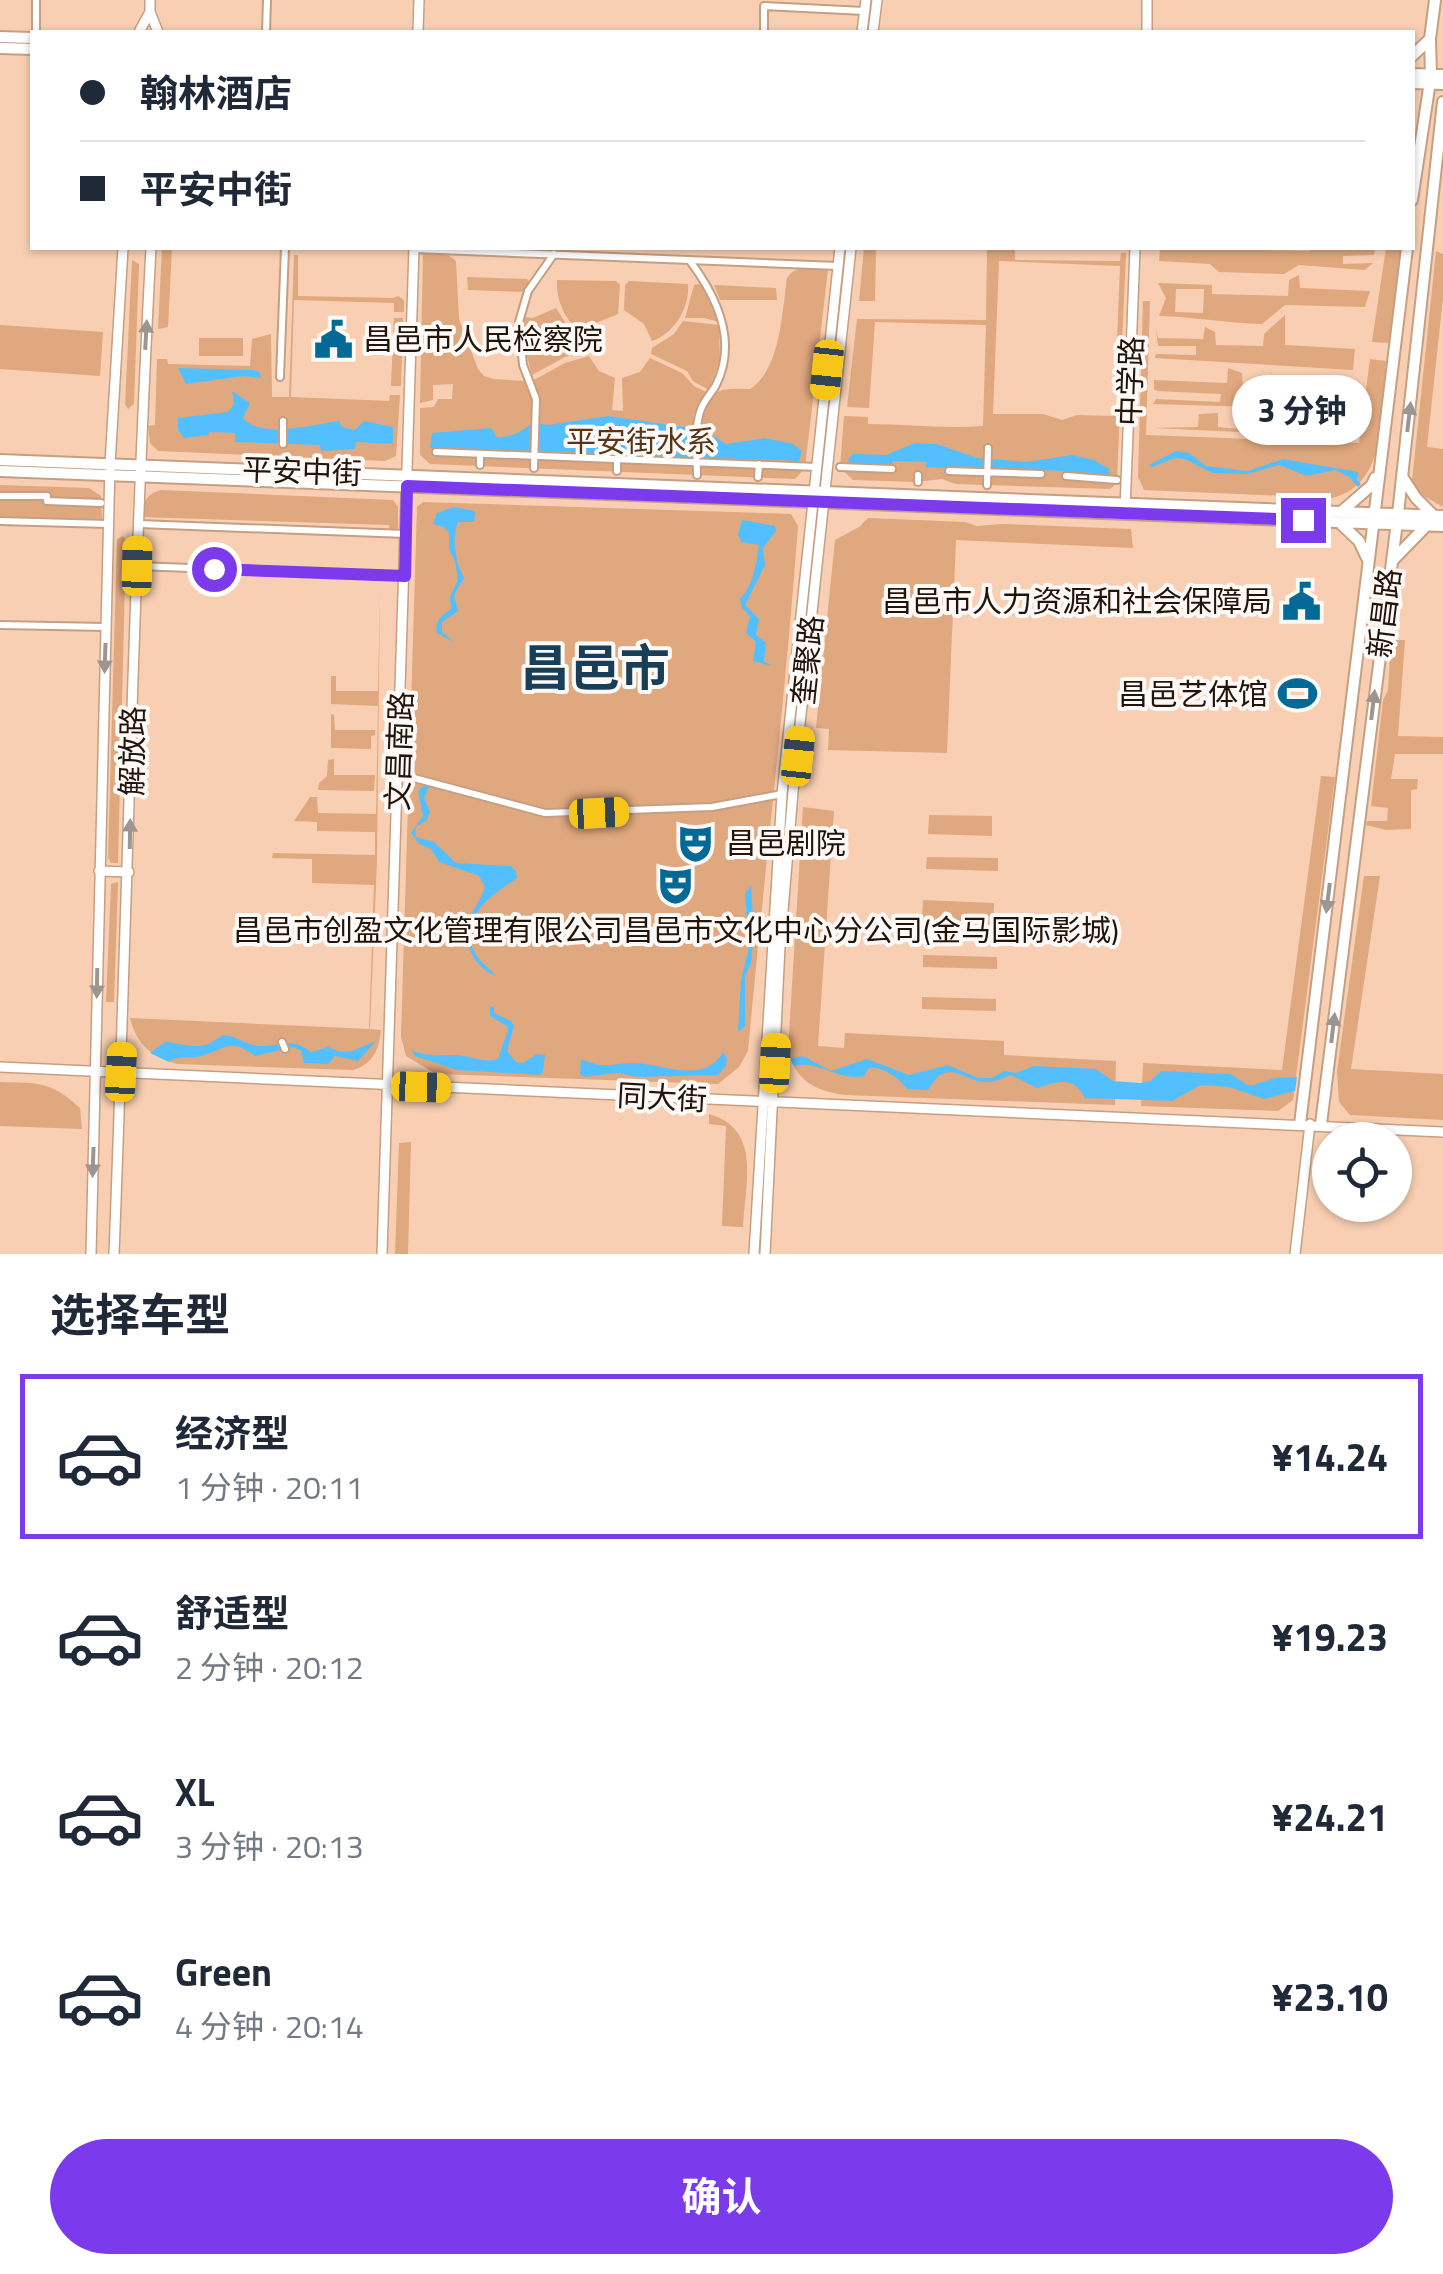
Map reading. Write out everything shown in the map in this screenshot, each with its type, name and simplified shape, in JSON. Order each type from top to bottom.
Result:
[{"type":"main road","points":[[1415,177],[1421,131],[1435,78],[1430,40],[1435,0]]},
{"type":"main road","points":[[0,37],[30,35]]},
{"type":"main road","points":[[1415,53],[1430,40]]},
{"type":"main road","points":[[0,48],[30,49]]},
{"type":"main road","points":[[1435,78],[1443,84]]},
{"type":"main road","name":"新昌路","points":[[1310,1124],[1354,848],[1402,475],[1443,102]]},
{"type":"main road","points":[[1415,118],[1421,131]]},
{"type":"main road","name":"新昌路","points":[[1310,1124],[1334,846],[1407,250]]},
{"type":"main road","name":"平安中街","points":[[0,460],[110,470]]},
{"type":"main road","points":[[1368,561],[1340,517],[1372,486],[1380,468]]},
{"type":"main road","name":"平安中街","points":[[0,472],[110,470],[1435,519],[1443,526]]},
{"type":"main road","points":[[1390,566],[1400,550],[1435,519],[1402,475]]},
{"type":"main road","points":[[1334,846],[1354,848]]},
{"type":"street","points":[[34,30],[36,0]]},
{"type":"street","points":[[150,0],[157,30]]},
{"type":"street","points":[[266,30],[267,0]]},
{"type":"street","points":[[418,30],[419,0]]},
{"type":"street","points":[[873,30],[876,0]]},
{"type":"street","points":[[1147,30],[1148,0]]},
{"type":"street","points":[[764,30],[764,6],[865,6]]},
{"type":"street","points":[[140,30],[150,12]]},
{"type":"street","name":"解放路","points":[[91,1254],[108,524],[123,250]]},
{"type":"street","name":"解放路","points":[[114,1254],[139,471],[151,250]]},
{"type":"street","points":[[280,376],[285,250]]},
{"type":"street","name":"文昌南路","points":[[382,1254],[414,250]]},
{"type":"street","points":[[496,250],[838,266]]},
{"type":"street","points":[[712,260],[713,250]]},
{"type":"street","name":"奎聚路","points":[[754,1254],[819,497],[817,467],[840,250]]},
{"type":"street","name":"奎聚路","points":[[765,1254],[782,794],[851,250]]},
{"type":"street","name":"中学路","points":[[1125,508],[1135,250]]},
{"type":"street","points":[[534,468],[534,392],[518,344],[519,322],[528,290],[554,254]]},
{"type":"street","points":[[690,260],[717,304],[726,345],[716,384],[701,407],[697,423],[697,474]]},
{"type":"street","points":[[283,424],[283,444]]},
{"type":"street","points":[[987,485],[988,448]]},
{"type":"street","points":[[436,452],[817,467]]},
{"type":"street","points":[[480,454],[480,466]]},
{"type":"street","points":[[617,459],[617,471]]},
{"type":"street","points":[[758,477],[759,464]]},
{"type":"street","points":[[840,466],[892,469]]},
{"type":"street","points":[[949,471],[1041,474]]},
{"type":"street","points":[[1066,476],[1117,480]]},
{"type":"street","points":[[0,496],[47,496],[47,501],[102,503]]},
{"type":"street","points":[[0,521],[108,524]]},
{"type":"street","points":[[138,524],[407,534]]},
{"type":"street","points":[[137,566],[405,576]]},
{"type":"street","points":[[0,626],[106,627]]},
{"type":"street","points":[[398,768],[414,778],[545,813],[712,807],[782,794]]},
{"type":"street","points":[[99,871],[129,872]]},
{"type":"street","name":"同大街","points":[[0,1067],[1443,1132]]},
{"type":"street","name":"新昌路","points":[[1295,1254],[1310,1124]]},
{"type":"green space","points":[[162,250],[172,250],[168,327],[158,329]]},
{"type":"green space","points":[[864,250],[876,250],[875,301],[859,301]]},
{"type":"green space","points":[[987,250],[1015,250],[1015,260],[1120,261],[1121,253],[1126,253],[1120,393],[1115,393],[1120,266],[999,261],[993,414],[1043,414],[1062,420],[1077,415],[1113,416],[1114,406],[1120,406],[1117,483],[1110,489],[955,484],[942,479],[853,480],[840,468],[844,416],[868,417],[868,424],[983,426],[986,325],[875,322],[869,408],[847,407],[857,319],[986,320]]},
{"type":"green space","points":[[1160,250],[1375,250],[1374,255],[1343,256],[1343,264],[1373,263],[1365,270],[1299,265],[1284,274],[1219,272],[1210,264],[1159,261]]},
{"type":"green space","points":[[1386,250],[1401,250],[1389,343],[1372,342]]},
{"type":"green space","points":[[1436,251],[1443,254],[1443,298],[1427,447],[1443,449],[1443,507],[1417,492],[1412,481]]},
{"type":"green space","name":"平安街水系","points":[[423,254],[448,255],[456,261],[459,319],[478,369],[494,379],[524,381],[532,411],[539,410],[540,397],[532,381],[565,363],[589,356],[599,371],[615,378],[612,410],[623,411],[622,378],[640,372],[650,358],[682,373],[706,392],[693,416],[701,419],[713,395],[724,390],[750,389],[768,368],[778,338],[787,278],[805,268],[828,269],[805,468],[795,479],[430,464],[420,455],[420,408],[434,407],[438,399],[452,399],[453,384],[433,385],[433,400],[420,403]]},
{"type":"green space","points":[[294,255],[298,255],[298,296],[398,296],[404,300],[404,312],[394,312],[394,303],[294,300],[291,397],[389,401],[390,395],[400,395],[396,456],[385,461],[158,451],[150,443],[148,426],[155,425],[157,359],[167,359],[168,364],[250,366],[252,339],[271,334],[272,397],[289,397]]},
{"type":"green space","points":[[132,260],[139,264],[134,404],[128,409],[125,404]]},
{"type":"green space","points":[[1299,275],[1300,288],[1370,291],[1365,307],[1285,305],[1262,324],[1159,316],[1166,298],[1158,283],[1212,285],[1212,294],[1288,296],[1289,280]],"holes":[[[1176,289],[1204,289],[1203,313],[1175,312]]]},
{"type":"green space","points":[[467,277],[530,282],[524,292],[468,290]]},
{"type":"green space","points":[[557,280],[616,281],[620,285],[618,314],[596,323],[588,339],[565,313]]},
{"type":"green space","points":[[629,281],[688,284],[679,318],[668,332],[652,341],[644,324],[624,310],[625,285]]},
{"type":"green space","points":[[694,285],[704,286],[719,322],[685,318]]},
{"type":"green space","points":[[714,285],[776,288],[777,300],[720,300]]},
{"type":"green space","points":[[1143,301],[1150,301],[1146,435],[1359,443],[1370,359],[1386,361],[1382,422],[1373,461],[1364,478],[1332,498],[1144,490],[1138,477]]},
{"type":"green space","points":[[556,308],[572,333],[588,346],[588,352],[565,357],[532,375],[524,346],[523,317],[533,318]]},
{"type":"green space","points":[[1285,315],[1285,345],[1355,349],[1353,370],[1155,358],[1156,354],[1196,355],[1196,346],[1158,346],[1156,329],[1158,338],[1203,339],[1205,327],[1215,332],[1216,345],[1263,346],[1264,334]]},
{"type":"green space","points":[[394,318],[403,318],[401,386],[391,386]]},
{"type":"green space","points":[[683,321],[719,325],[720,360],[709,390],[693,381],[687,371],[651,354],[652,348],[674,334]]},
{"type":"green space","points":[[0,325],[103,332],[100,376],[0,369]]},
{"type":"green space","points":[[199,338],[243,338],[243,356],[199,356]]},
{"type":"green space","points":[[1228,368],[1242,373],[1243,387],[1295,390],[1297,376],[1310,376],[1310,391],[1356,392],[1354,410],[1153,404],[1156,399],[1220,402],[1221,394],[1157,391],[1154,380],[1227,383]]},
{"type":"green space","points":[[1218,413],[1218,427],[1240,432],[1153,428],[1198,427],[1199,414]]},
{"type":"green space","points":[[1287,418],[1295,418],[1295,432],[1351,434],[1349,437],[1240,432],[1286,433]]},
{"type":"green space","points":[[0,485],[89,488],[101,496],[102,519],[0,517]]},
{"type":"green space","points":[[161,490],[393,500],[398,507],[398,531],[390,532],[389,525],[142,517],[146,499]]},
{"type":"green space","points":[[423,502],[791,514],[798,526],[748,1051],[739,1067],[718,1084],[436,1074],[406,1056],[401,1037],[417,507]]},
{"type":"green space","points":[[868,518],[965,522],[977,526],[1131,529],[1133,548],[956,540],[947,753],[828,750],[829,729],[816,728],[835,540]]},
{"type":"green space","points":[[123,536],[126,540],[118,863],[111,863],[108,857],[117,539]]},
{"type":"green space","points":[[380,591],[377,860],[370,1029],[381,1030],[377,1050],[366,1064],[353,1070],[177,1064],[160,1057],[141,1042],[130,1018],[369,1029],[374,885],[312,883],[312,859],[272,858],[273,853],[375,855],[375,832],[317,831],[317,822],[294,821],[310,797],[317,797],[318,813],[376,814],[378,706],[331,704],[331,676],[336,676],[336,691],[378,691]]},
{"type":"green space","points":[[1391,640],[1405,640],[1398,736],[1443,737],[1443,754],[1395,754],[1391,779],[1418,779],[1417,789],[1411,790],[1411,829],[1386,830],[1366,825],[1367,821],[1387,821],[1388,808],[1371,806],[1383,700],[1388,690]]},
{"type":"green space","points":[[331,714],[335,730],[375,730],[371,749],[331,748]]},
{"type":"green space","points":[[334,759],[334,775],[375,775],[374,791],[318,790],[327,776],[328,760]]},
{"type":"green space","points":[[1321,776],[1335,777],[1293,1100],[1278,1111],[1141,1106],[1143,1063],[1282,1070]]},
{"type":"green space","points":[[803,807],[834,811],[818,1046],[844,1048],[845,1033],[1004,1041],[1004,1055],[1116,1061],[1115,1105],[845,1095],[825,1091],[801,1077],[788,1050]]},
{"type":"green space","points":[[929,815],[992,816],[992,836],[928,834]]},
{"type":"green space","points":[[927,857],[998,858],[998,871],[926,869]]},
{"type":"green space","points":[[1364,876],[1380,876],[1351,1069],[1443,1074],[1443,1120],[1350,1115],[1339,1102],[1337,1071]]},
{"type":"green space","points":[[118,882],[114,1002],[106,1002],[111,884]]},
{"type":"green space","points":[[923,900],[994,903],[993,925],[922,922]]},
{"type":"green space","points":[[923,955],[997,957],[997,969],[923,967]]},
{"type":"green space","points":[[922,997],[996,999],[996,1011],[922,1009]]},
{"type":"green space","points":[[0,1082],[34,1084],[61,1093],[80,1108],[82,1129],[0,1126]]},
{"type":"green space","points":[[709,1114],[726,1121],[744,1145],[747,1176],[743,1227],[722,1226],[726,1126],[709,1124]]},
{"type":"green space","points":[[411,1142],[408,1254],[395,1254],[399,1143]]},
{"type":"water","points":[[178,368],[253,370],[261,378],[244,376],[186,384]]},
{"type":"water","points":[[232,391],[250,403],[243,418],[251,425],[288,429],[339,421],[342,427],[355,430],[364,421],[393,427],[393,444],[356,442],[355,449],[321,451],[320,445],[235,442],[235,433],[209,432],[184,438],[178,430],[178,418],[228,412],[234,404]]},
{"type":"water","points":[[608,416],[704,430],[726,444],[765,438],[793,444],[802,451],[799,461],[430,448],[432,433],[491,428],[497,437],[503,437],[533,423],[549,425]]},
{"type":"water","points":[[915,443],[936,444],[977,458],[1027,462],[1072,455],[1094,460],[1109,469],[1111,477],[1063,471],[926,467],[926,462],[893,461],[892,467],[848,465],[853,454],[886,455]]},
{"type":"water","points":[[1176,451],[1189,453],[1206,466],[1238,470],[1248,471],[1283,459],[1358,472],[1361,484],[1358,487],[1335,470],[1307,476],[1279,465],[1248,474],[1212,473],[1175,458],[1149,465]]},
{"type":"water","points":[[454,507],[475,511],[474,522],[458,522],[456,528],[455,551],[464,578],[454,595],[458,611],[442,622],[442,632],[455,643],[436,629],[451,609],[450,596],[458,580],[449,549],[449,533],[433,524],[437,513]]},
{"type":"water","points":[[742,520],[775,526],[776,531],[763,548],[765,565],[745,605],[759,619],[756,635],[766,643],[764,661],[772,666],[753,661],[756,642],[746,633],[750,616],[740,599],[751,581],[759,545],[741,542],[738,534]]},
{"type":"water","points":[[425,785],[429,787],[424,798],[430,811],[427,820],[416,827],[415,837],[434,842],[456,863],[511,866],[516,871],[517,878],[479,910],[470,930],[475,953],[496,976],[475,959],[468,943],[468,925],[485,887],[479,876],[439,862],[431,849],[419,844],[411,833],[423,816],[418,791]]},
{"type":"water","points":[[751,886],[754,932],[751,963],[745,977],[745,1026],[738,1032],[741,981],[749,946],[745,894]]},
{"type":"water","points":[[494,1006],[494,1013],[514,1026],[507,1051],[516,1062],[545,1055],[540,1075],[457,1070],[415,1056],[411,1050],[428,1055],[498,1059],[508,1030],[490,1016],[490,1007]]},
{"type":"water","points":[[222,1035],[258,1046],[298,1044],[311,1052],[328,1047],[352,1051],[376,1041],[358,1061],[335,1056],[328,1064],[304,1063],[301,1051],[293,1047],[255,1056],[228,1046],[169,1062],[150,1053],[165,1042],[201,1046]]},
{"type":"water","points":[[723,1052],[726,1066],[718,1075],[580,1074],[581,1059],[603,1065],[635,1063],[694,1070],[715,1062]]},
{"type":"water","points":[[803,1056],[831,1071],[867,1059],[909,1075],[948,1065],[978,1078],[992,1078],[1004,1071],[1016,1073],[1034,1066],[1096,1069],[1113,1081],[1140,1083],[1150,1081],[1161,1071],[1230,1074],[1250,1086],[1275,1078],[1297,1077],[1295,1091],[1264,1099],[1229,1087],[1201,1085],[1172,1101],[1085,1098],[1070,1083],[1037,1088],[1011,1075],[987,1082],[949,1072],[935,1080],[928,1090],[907,1089],[879,1069],[869,1068],[864,1076],[855,1077],[846,1076],[812,1065],[794,1066],[790,1059]]},
{"type":"place","name":"昌邑市人民检察院","points":[[333,339]]},
{"type":"place","name":"昌邑市人力资源和社会保障局","points":[[1302,601]]},
{"type":"place","name":"昌邑艺体馆","points":[[1298,694]]},
{"type":"place","name":"昌邑剧院","points":[[696,843]]},
{"type":"place","name":"昌邑市创盈文化管理有限公司昌邑市文化中心分公司(金马国际影城)","points":[[676,886]]},
{"type":"district","name":"昌邑市","points":[[595,667]]},
{"type":"route","points":[[214,569],[405,576],[407,486],[1303,520]]}]
